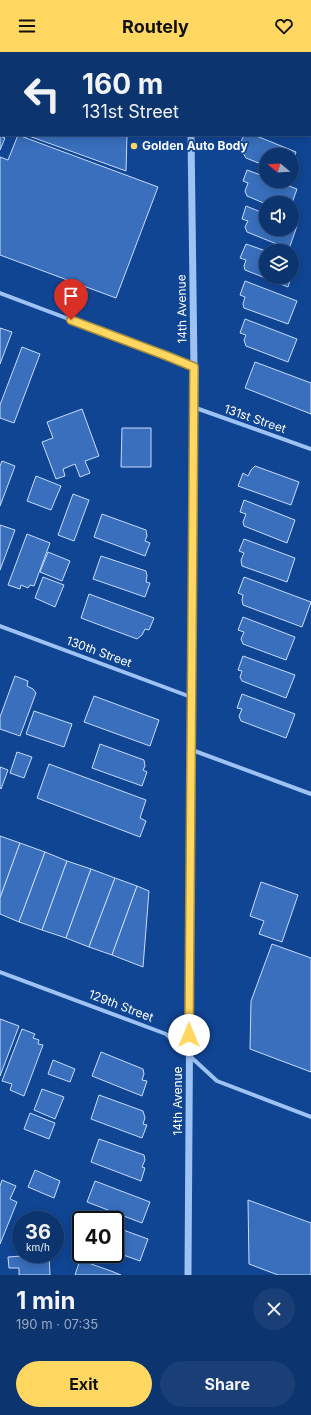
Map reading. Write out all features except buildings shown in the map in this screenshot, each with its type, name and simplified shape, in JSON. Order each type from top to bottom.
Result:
[{"type":"street","name":"14th Avenue","points":[[188,1275],[194,367],[191,136]]},
{"type":"street","points":[[0,294],[194,367]]},
{"type":"street","name":"131st Street","points":[[193,407],[311,449]]},
{"type":"street","name":"130th Street","points":[[0,626],[191,697]]},
{"type":"street","points":[[191,750],[311,794]]},
{"type":"street","name":"129th Street","points":[[0,972],[166,1034],[217,1081],[311,1117]]},
{"type":"place","name":"Golden Auto Body","points":[[134,146]]},
{"type":"route","points":[[71,320],[194,367],[189,1035]]}]
